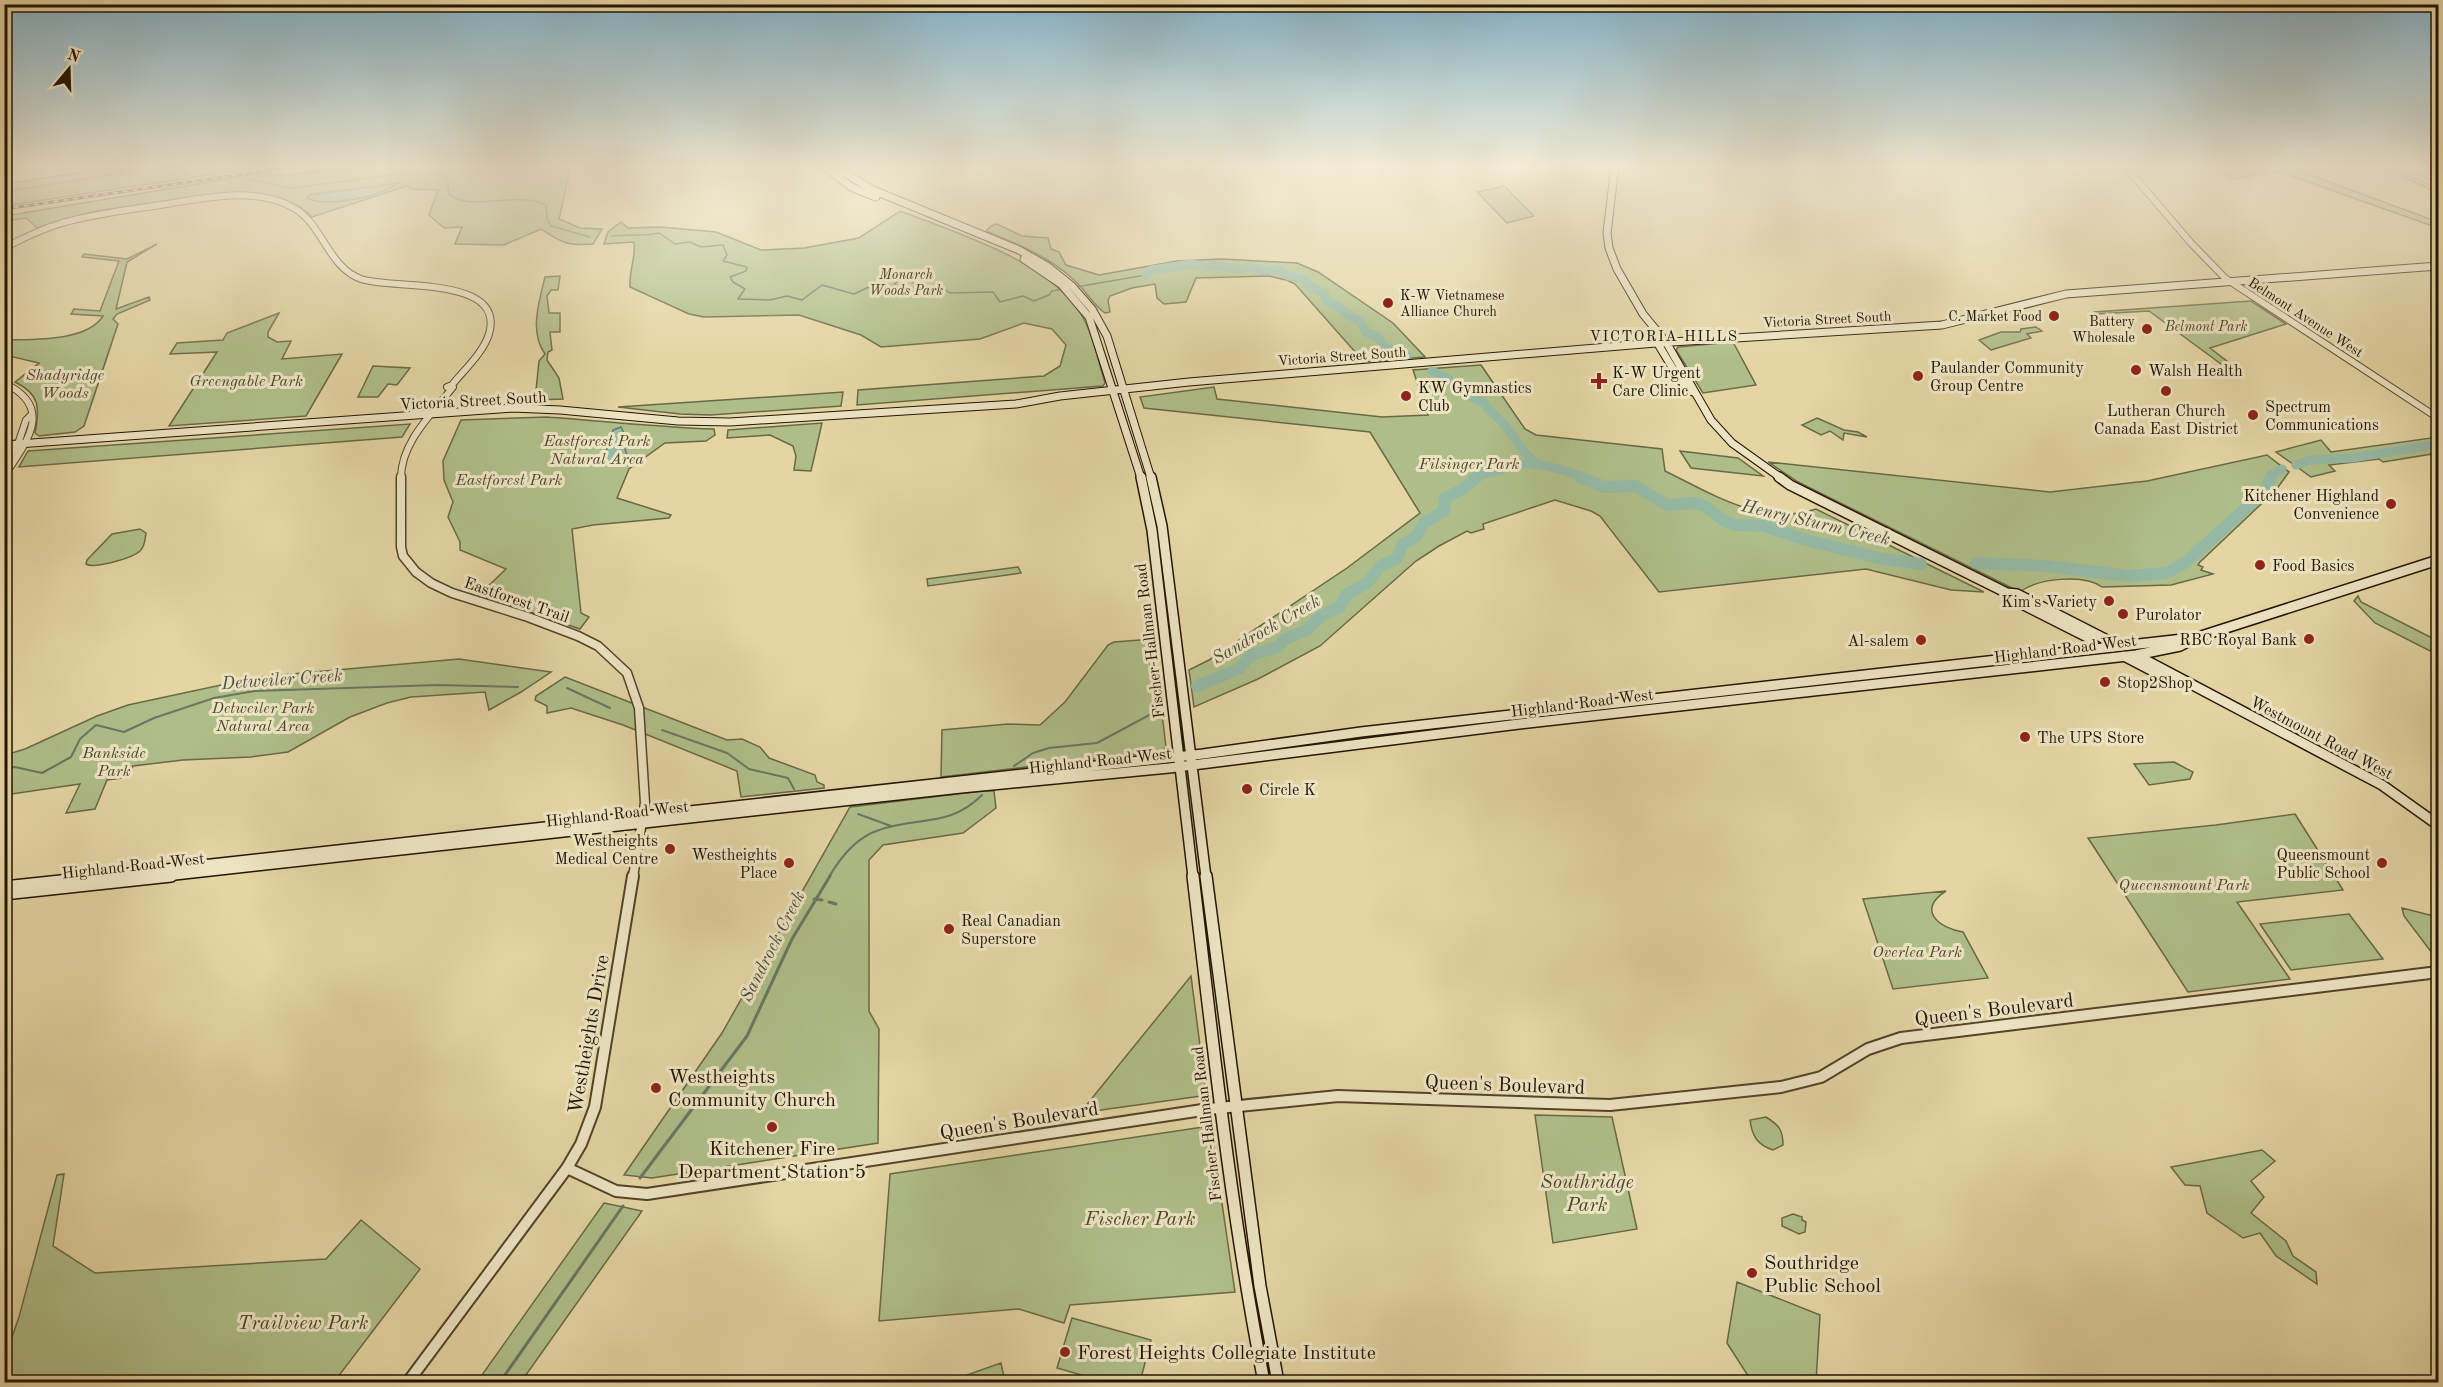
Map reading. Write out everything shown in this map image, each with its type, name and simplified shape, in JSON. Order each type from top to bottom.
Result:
[{"type":"main road","name":"Fischer-Hallman Road","points":[[958,231],[1018,256],[1078,296],[1100,318],[1149,468],[1162,526],[1220,1108],[1239,1245],[1264,1383]]},
{"type":"main road","name":"Fischer-Hallman Road","points":[[972,231],[1027,254],[1067,280],[1093,325],[1140,471],[1152,530],[1260,1286],[1278,1383]]},
{"type":"main road","name":"Westmount Road West","points":[[1607,231],[1609,248],[1617,270],[1653,328],[1666,342],[1693,386],[1693,392]]},
{"type":"main road","name":"Victoria Street South","points":[[4,445],[542,408],[674,421],[731,422],[1049,400],[1060,402],[1214,381],[1666,342],[1942,325],[2066,294],[2439,266]]},
{"type":"main road","name":"Westmount Road West","points":[[1653,328],[1656,343],[1684,387],[1693,392],[1711,420],[1732,443],[1790,485],[2007,593],[2017,594],[2172,681],[2186,683]]},
{"type":"main road","name":"Highland Road West","points":[[4,894],[643,821],[1982,674],[2195,638],[2439,560]]},
{"type":"main road","name":"Westmount Road West","points":[[2007,593],[2012,599],[2109,648],[2122,652]]},
{"type":"main road","points":[[2070,628],[2083,643],[2083,651]]},
{"type":"main road","name":"Highland Road West","points":[[2122,652],[2136,655],[2180,646],[2195,638]]},
{"type":"main road","name":"Highland Road West","points":[[1185,761],[1361,732],[2109,648]]},
{"type":"main road","points":[[2162,650],[2162,660],[2175,674]]},
{"type":"main road","name":"Westmount Road West","points":[[2136,655],[2382,785],[2439,825]]},
{"type":"main road","name":"Highland Road West","points":[[4,887],[643,821]]},
{"type":"street","name":"Eastforest Trail","points":[[4,248],[41,231]]},
{"type":"street","name":"Eastforest Trail","points":[[314,231],[349,274],[376,283],[455,290],[471,296],[486,307],[491,315],[490,331],[452,385],[446,387],[431,407],[431,414],[408,447],[402,466],[399,539],[403,556],[416,572],[431,583],[452,593],[579,636],[603,649],[627,673],[639,708],[645,790],[643,821]]},
{"type":"street","name":"Belmont Avenue West","points":[[2180,231],[2230,282],[2439,418]]},
{"type":"street","points":[[4,383],[23,392],[31,404],[34,418],[4,476]]},
{"type":"street","points":[[4,465],[22,444]]},
{"type":"street","name":"Westheights Drive","points":[[408,1383],[567,1167],[581,1144],[595,1107],[643,821]]},
{"type":"street","name":"Queen's Boulevard","points":[[567,1167],[616,1191],[647,1194],[1235,1106],[1362,1095],[1610,1105],[1715,1095],[1808,1082],[1839,1068],[1868,1049],[1901,1038],[2439,972]]},
{"type":"green space","points":[[460,231],[537,231],[504,245],[455,244]]},
{"type":"green space","points":[[543,231],[601,231],[593,244],[565,242]]},
{"type":"green space","name":"Monarch Woods Park","points":[[610,231],[716,232],[761,250],[804,248],[859,238],[870,231],[951,231],[1024,263],[1066,295],[1081,314],[1095,347],[1105,383],[1103,386],[857,405],[858,390],[1044,376],[1060,366],[1066,345],[1052,329],[1024,323],[980,339],[881,347],[861,335],[799,315],[704,317],[689,314],[630,287],[634,242],[604,244]]},
{"type":"green space","points":[[986,231],[1011,231],[1022,236],[1048,238],[1051,249],[1059,252],[1066,265],[1099,275],[1177,261],[1222,259],[1297,263],[1318,272],[1393,323],[1425,357],[1364,362],[1295,284],[1269,276],[1196,278],[1186,302],[1164,304],[1157,298],[1155,284],[1132,288],[1110,296],[1108,300],[1110,312],[1105,313],[1077,283],[1053,264],[1032,251]]},
{"type":"green space","name":"Shadyridge Woods","points":[[157,244],[127,262],[116,309],[149,297],[150,300],[117,314],[113,319],[118,324],[84,426],[75,432],[39,436],[35,433],[38,416],[34,397],[15,382],[39,363],[5,355],[5,340],[44,339],[85,331],[103,316],[71,314],[74,309],[100,311],[119,261],[82,257],[84,254],[127,259]]},
{"type":"green space","points":[[560,276],[558,290],[551,290],[547,296],[549,313],[560,313],[560,332],[550,332],[552,350],[548,352],[547,360],[559,378],[563,399],[535,400],[539,361],[545,354],[537,336],[538,307],[545,277]]},
{"type":"green space","name":"Belmont Park","points":[[2251,301],[2286,324],[2210,348],[2228,362],[2221,364],[2149,311],[2097,314],[2095,312]]},
{"type":"green space","name":"Greengable Park","points":[[279,313],[268,332],[268,337],[277,342],[291,341],[282,359],[342,354],[306,416],[169,426],[217,352],[170,354],[177,343],[223,340],[227,333]]},
{"type":"green space","points":[[2036,327],[2042,331],[2027,334],[2031,338],[1991,350],[1979,340],[2001,332],[2020,332],[2021,329]]},
{"type":"green space","points":[[1733,342],[1756,385],[1703,393],[1676,350],[1678,347]]},
{"type":"green space","name":"Filsinger Park","points":[[1481,365],[1525,429],[1536,435],[1662,449],[1665,471],[1719,498],[1757,511],[1777,514],[1816,509],[1984,592],[1951,590],[1866,569],[1659,592],[1600,516],[1555,500],[1483,524],[1484,529],[1471,533],[1467,531],[1439,546],[1416,561],[1320,646],[1258,679],[1194,707],[1189,670],[1209,660],[1347,568],[1420,513],[1370,432],[1144,408],[1140,397],[1214,387],[1217,399],[1382,417],[1428,415],[1413,370]]},
{"type":"green space","points":[[373,366],[410,368],[397,385],[388,384],[378,397],[358,397]]},
{"type":"green space","points":[[843,392],[841,406],[710,415],[618,407]]},
{"type":"green space","name":"Eastforest Park","points":[[547,417],[714,429],[715,435],[706,441],[665,443],[629,469],[617,498],[671,515],[669,518],[572,529],[581,613],[589,617],[580,629],[479,595],[506,569],[460,550],[460,542],[448,517],[453,502],[444,480],[443,461],[461,420]]},
{"type":"green space","points":[[1817,418],[1867,437],[1844,433],[1843,440],[1830,431],[1821,435],[1802,425]]},
{"type":"green space","points":[[822,423],[811,471],[794,470],[796,456],[793,446],[770,435],[727,438],[728,430]]},
{"type":"green space","points":[[410,424],[402,437],[19,467],[28,451]]},
{"type":"green space","points":[[2438,437],[2438,453],[2383,462],[2379,459],[2329,465],[2335,471],[2311,477],[2276,452],[2321,440],[2331,452]]},
{"type":"green space","points":[[1680,451],[1738,458],[1763,476],[1691,468]]},
{"type":"green space","points":[[2267,455],[2289,472],[2276,490],[2200,562],[2198,565],[2203,567],[2201,570],[2213,574],[2171,585],[2102,587],[2084,580],[2061,579],[2038,583],[2020,592],[1798,482],[1768,462],[2050,492],[2147,481]]},
{"type":"green space","points":[[140,529],[146,533],[145,540],[142,549],[136,554],[105,564],[86,564],[87,560],[112,534]]},
{"type":"green space","points":[[1018,567],[1021,573],[928,586],[927,579]]},
{"type":"green space","points":[[2358,596],[2361,602],[2438,641],[2438,655],[2375,623],[2354,601]]},
{"type":"green space","points":[[1153,639],[1166,747],[1162,751],[941,777],[942,730],[1008,724],[1040,725],[1065,702],[1108,645],[1114,642]]},
{"type":"green space","name":"Detweiler Park Natural Area","points":[[459,659],[551,672],[489,710],[485,692],[411,697],[350,717],[288,752],[133,766],[129,777],[107,780],[95,809],[66,813],[80,784],[5,795],[5,755],[25,749],[97,716],[128,705],[258,677]]},
{"type":"green space","points":[[565,677],[727,740],[742,739],[760,747],[769,758],[815,775],[817,782],[824,785],[824,788],[741,797],[737,771],[623,725],[571,708],[547,713],[547,706],[535,700],[536,696]]},
{"type":"green space","points":[[2174,762],[2193,772],[2190,779],[2149,785],[2134,764]]},
{"type":"green space","points":[[994,791],[996,808],[963,833],[883,845],[869,860],[869,1011],[879,1029],[878,1143],[652,1178],[624,1175],[722,1033],[850,807]]},
{"type":"green space","name":"Queensmount Park","points":[[2295,814],[2343,890],[2237,902],[2290,979],[2188,992],[2088,838],[2216,825]]},
{"type":"green space","name":"Overlea Park","points":[[1946,891],[1937,898],[1933,905],[1934,917],[1946,927],[1963,932],[1988,978],[1893,989],[1863,899]]},
{"type":"green space","points":[[2402,908],[2438,917],[2438,961],[2404,916]]},
{"type":"green space","points":[[2349,914],[2383,959],[2291,970],[2260,924]]},
{"type":"green space","points":[[1191,976],[1206,1092],[1201,1096],[1080,1113]]},
{"type":"green space","name":"Southridge Park","points":[[1535,1115],[1612,1117],[1637,1229],[1553,1243]]},
{"type":"green space","points":[[1766,1117],[1777,1125],[1782,1135],[1783,1145],[1773,1150],[1763,1146],[1757,1140],[1751,1126],[1750,1120]]},
{"type":"green space","name":"Fischer Park","points":[[1203,1127],[1212,1135],[1235,1292],[1070,1305],[1064,1323],[1019,1309],[879,1321],[890,1174]]},
{"type":"green space","points":[[2262,1150],[2275,1161],[2251,1181],[2264,1197],[2251,1213],[2286,1241],[2293,1256],[2316,1272],[2317,1284],[2276,1256],[2260,1233],[2243,1238],[2207,1213],[2200,1186],[2185,1185],[2171,1167]]},
{"type":"green space","name":"Trailview Park","points":[[64,1174],[53,1246],[95,1273],[326,1259],[361,1220],[420,1269],[334,1382],[5,1382],[5,1357],[19,1317],[57,1175]]},
{"type":"green space","points":[[604,1203],[642,1211],[521,1382],[477,1382]]},
{"type":"green space","points":[[1793,1214],[1802,1217],[1802,1220],[1806,1222],[1805,1232],[1799,1234],[1782,1226],[1782,1218]]},
{"type":"green space","points":[[1737,1282],[1820,1315],[1816,1382],[1752,1382],[1727,1343]]},
{"type":"green space","points":[[1072,1318],[1151,1340],[1140,1382],[1106,1382],[1057,1368]]},
{"type":"green space","points":[[1001,1363],[1005,1382],[947,1382]]},
{"type":"shaded area","points":[[621,427],[624,433],[622,441],[627,455],[620,462],[612,465],[607,463],[605,455],[613,430]]},
{"type":"waterway","name":"Henry Sturm Creek","points":[[568,231],[590,237]]},
{"type":"waterway","name":"Henry Sturm Creek","points":[[611,236],[659,233],[675,244],[690,242],[701,247],[723,245],[727,255],[723,261],[747,267],[746,271],[730,277],[733,282],[745,289],[738,299],[770,300],[787,296],[802,300],[822,285],[854,294],[869,287],[893,286],[900,278],[908,277],[920,291],[940,286],[950,293],[993,292],[1000,302],[1023,296],[1034,301],[1049,295],[1052,291],[1064,289]]},
{"type":"waterway","name":"Henry Sturm Creek","points":[[1146,275],[1151,270],[1191,264],[1207,267],[1220,265],[1236,269],[1250,267],[1266,271],[1277,269],[1288,276],[1304,279],[1310,287],[1324,293],[1327,302],[1340,307],[1346,314],[1360,321],[1366,332],[1378,337],[1385,347],[1407,356]]},
{"type":"waterway","name":"Henry Sturm Creek","points":[[1076,287],[1146,275]]},
{"type":"waterway","name":"Henry Sturm Creek","points":[[1432,371],[1460,385],[1469,396],[1485,403],[1538,465]]},
{"type":"waterway","name":"Henry Sturm Creek","points":[[2296,465],[2311,460],[2352,458],[2438,444]]},
{"type":"waterway","name":"Sandrock Creek","points":[[1475,478],[1480,474],[1492,473],[1517,465],[1538,465]]},
{"type":"waterway","name":"Henry Sturm Creek","points":[[1538,465],[1584,478]]},
{"type":"waterway","name":"Henry Sturm Creek","points":[[2270,478],[2272,474],[2282,469]]},
{"type":"waterway","name":"Sandrock Creek","points":[[1197,686],[1239,669],[1251,655],[1278,647],[1283,640],[1307,630],[1321,616],[1340,607],[1346,595],[1367,583],[1382,565],[1397,559],[1402,545],[1416,537],[1424,523],[1444,511],[1445,498],[1463,489],[1477,477]]},
{"type":"waterway","name":"Henry Sturm Creek","points":[[1580,477],[1604,487],[1636,486],[1667,505],[1695,503],[1705,506],[1726,522],[1736,525],[1764,526],[1806,540],[1883,559],[1921,564]]},
{"type":"waterway","name":"Henry Sturm Creek","points":[[1976,563],[2047,566],[2128,576],[2167,573],[2186,562],[2265,491],[2271,477]]},
{"type":"waterway","name":"Detweiler Creek","points":[[4,769],[15,767],[42,773],[71,757],[80,739],[96,725],[124,732],[154,718],[214,698],[255,691],[437,685],[518,687]]},
{"type":"waterway","name":"Detweiler Creek","points":[[567,688],[610,708]]},
{"type":"waterway","name":"Sandrock Creek","points":[[1014,766],[1033,753],[1049,748],[1097,743],[1153,713]]},
{"type":"waterway","name":"Detweiler Creek","points":[[662,730],[727,753],[749,769],[788,778],[794,789]]},
{"type":"waterway","name":"Sandrock Creek","points":[[829,877],[850,849],[871,833],[893,826],[945,817],[970,805],[982,795]]},
{"type":"waterway","name":"Detweiler Creek","points":[[858,814],[891,826]]},
{"type":"waterway","name":"Sandrock Creek","points":[[816,899],[830,876]]},
{"type":"waterway","name":"Sandrock Creek","points":[[640,1178],[747,1036],[792,939],[816,899]]},
{"type":"waterway","name":"Sandrock Creek","points":[[816,899],[822,900]]},
{"type":"waterway","points":[[829,902],[836,904]]},
{"type":"waterway","name":"Sandrock Creek","points":[[500,1382],[623,1206]]},
{"type":"place","name":"K-W Vietnamese Alliance Church","points":[[1388,303]]},
{"type":"place","name":"C. Market Food","points":[[2054,316]]},
{"type":"place","name":"Battery Wholesale","points":[[2147,329]]},
{"type":"place","name":"Walsh Health","points":[[2136,370]]},
{"type":"place","name":"Paulander Community Group Centre","points":[[1918,376]]},
{"type":"place","name":"K-W Urgent Care Clinic","points":[[1599,381]]},
{"type":"place","name":"Lutheran Church Canada East District","points":[[2166,391]]},
{"type":"place","name":"KW Gymnastics Club","points":[[1406,396]]},
{"type":"place","name":"Spectrum Communications","points":[[2253,415]]},
{"type":"place","name":"Kitchener Highland Convenience","points":[[2391,504]]},
{"type":"place","name":"Food Basics","points":[[2260,565]]},
{"type":"place","name":"Kim's Variety","points":[[2109,601]]},
{"type":"place","name":"Purolator","points":[[2123,614]]},
{"type":"place","name":"RBC Royal Bank","points":[[2309,639]]},
{"type":"place","name":"Al-salem","points":[[1921,640]]},
{"type":"place","name":"Stop2Shop","points":[[2105,682]]},
{"type":"place","name":"The UPS Store","points":[[2025,737]]},
{"type":"place","name":"Circle K","points":[[1247,789]]},
{"type":"place","name":"Westheights Medical Centre","points":[[670,849]]},
{"type":"place","name":"Westheights Place","points":[[789,863]]},
{"type":"place","name":"Queensmount Public School","points":[[2382,863]]},
{"type":"place","name":"Real Canadian Superstore","points":[[949,929]]},
{"type":"place","name":"Westheights Community Church","points":[[656,1088]]},
{"type":"place","name":"Kitchener Fire Department Station 5","points":[[772,1127]]},
{"type":"place","name":"Southridge Public School","points":[[1752,1273]]},
{"type":"place","name":"Forest Heights Collegiate Institute","points":[[1065,1352]]},
{"type":"district","name":"VICTORIA HILLS","points":[[1664,336]]},
{"type":"park label","name":"Eastforest Park Natural Area","points":[[597,449]]},
{"type":"park label","name":"Bankside Park","points":[[114,761]]}]
